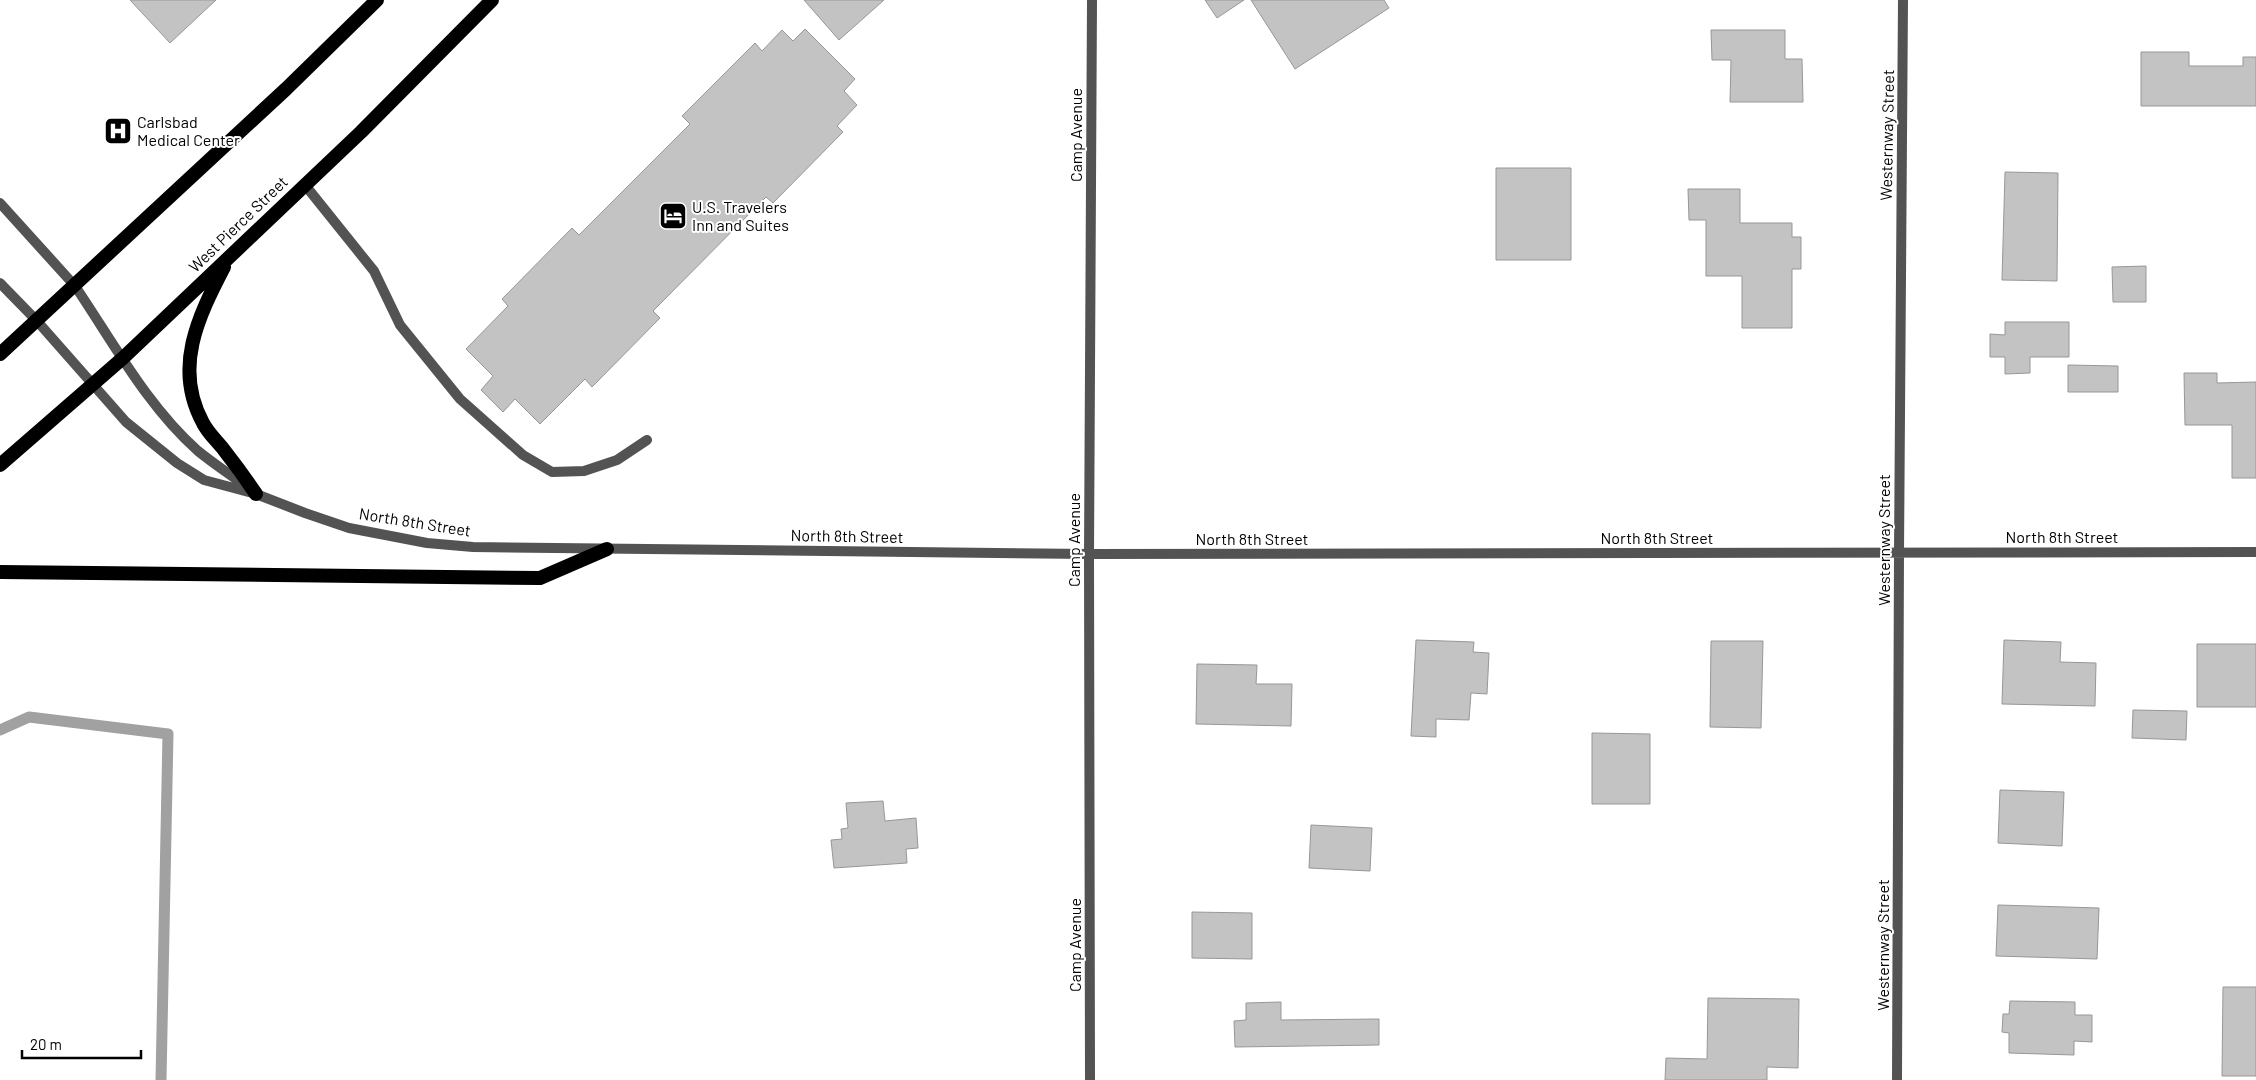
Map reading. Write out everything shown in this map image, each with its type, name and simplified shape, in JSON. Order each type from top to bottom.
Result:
[{"type":"highway","points":[[0,354],[286,89],[376,0]]},
{"type":"highway","name":"West Pierce Street","points":[[0,465],[123,358],[231,256],[492,0]]},
{"type":"highway","points":[[231,256],[202,309],[192,337],[189,368],[191,398],[203,425],[256,494]]},
{"type":"highway","points":[[0,572],[540,578],[608,549]]},
{"type":"street","name":"Camp Avenue","points":[[1090,1080],[1089,554],[1092,0]]},
{"type":"street","name":"Westernway Street","points":[[1897,1080],[1904,0]]},
{"type":"street","points":[[305,185],[374,272],[400,325],[460,398],[523,455],[552,472],[584,471],[617,460],[647,440]]},
{"type":"street","name":"North 8th Street","points":[[0,203],[75,286],[142,388],[198,450],[256,494]]},
{"type":"street","name":"North 8th Street","points":[[0,283],[37,321],[126,422],[177,463],[204,480],[256,494],[304,514],[349,528],[426,543],[473,547],[1089,554],[2256,552]]},
{"type":"building","points":[[130,0],[216,0],[170,43]]},
{"type":"building","points":[[804,0],[884,0],[839,40]]},
{"type":"building","points":[[1205,0],[1244,0],[1217,18]]},
{"type":"building","points":[[1251,0],[1384,0],[1389,8],[1295,69]]},
{"type":"building","name":"U.S. Travelers Inn and Suites","points":[[805,29],[855,79],[844,91],[857,105],[837,126],[843,132],[773,203],[766,197],[653,311],[660,318],[592,387],[585,379],[540,424],[515,399],[503,412],[481,390],[493,376],[466,349],[508,306],[502,299],[572,228],[579,235],[690,124],[682,116],[755,43],[762,51],[782,30],[793,41]]},
{"type":"building","points":[[1711,30],[1785,30],[1785,59],[1802,59],[1803,102],[1730,102],[1731,60],[1712,60]]},
{"type":"building","points":[[2141,52],[2189,52],[2189,66],[2243,66],[2243,57],[2256,57],[2256,106],[2141,106]]},
{"type":"building","points":[[1496,168],[1571,168],[1571,260],[1496,260]]},
{"type":"building","points":[[2005,172],[2058,173],[2057,281],[2002,280]]},
{"type":"building","points":[[1688,189],[1740,189],[1740,223],[1792,223],[1792,237],[1801,237],[1801,269],[1792,269],[1792,328],[1742,328],[1742,276],[1706,276],[1706,220],[1689,220]]},
{"type":"building","points":[[2146,266],[2146,302],[2113,302],[2112,267]]},
{"type":"building","points":[[2005,322],[2069,322],[2069,357],[2030,357],[2030,373],[2005,374],[2005,357],[1990,357],[1990,334],[2005,335]]},
{"type":"building","points":[[2068,365],[2118,366],[2118,392],[2068,392]]},
{"type":"building","points":[[2184,373],[2217,373],[2217,383],[2256,382],[2256,478],[2232,478],[2232,425],[2185,425]]},
{"type":"building","points":[[1416,640],[1474,642],[1473,652],[1489,653],[1487,694],[1471,693],[1469,720],[1436,719],[1436,737],[1411,736]]},
{"type":"building","points":[[2004,640],[2061,642],[2060,662],[2096,663],[2095,706],[2002,704]]},
{"type":"building","points":[[1711,641],[1763,641],[1761,728],[1710,727]]},
{"type":"building","points":[[2197,644],[2256,644],[2256,707],[2197,707]]},
{"type":"building","points":[[1197,664],[1257,665],[1256,684],[1292,684],[1291,726],[1196,724]]},
{"type":"building","points":[[2133,710],[2187,711],[2186,740],[2132,738]]},
{"type":"building","points":[[1592,733],[1650,734],[1650,804],[1592,804]]},
{"type":"building","points":[[2000,790],[2064,792],[2062,846],[1998,843]]},
{"type":"building","points":[[883,801],[885,821],[916,818],[918,848],[906,849],[907,863],[834,868],[831,840],[842,839],[841,829],[848,828],[846,803]]},
{"type":"building","points":[[1311,825],[1372,828],[1370,871],[1309,868]]},
{"type":"building","points":[[1998,905],[2099,908],[2097,959],[1996,956]]},
{"type":"building","points":[[1192,912],[1252,913],[1252,959],[1192,958]]},
{"type":"building","points":[[2223,987],[2256,987],[2256,1076],[2222,1076]]},
{"type":"building","points":[[1708,998],[1799,999],[1798,1068],[1767,1067],[1767,1080],[1665,1080],[1666,1058],[1707,1059]]},
{"type":"building","points":[[2010,1001],[2075,1002],[2075,1015],[2092,1015],[2092,1042],[2074,1041],[2074,1055],[2009,1053],[2009,1033],[2002,1032],[2003,1014],[2009,1014]]},
{"type":"building","points":[[1281,1002],[1281,1020],[1379,1019],[1379,1045],[1235,1047],[1234,1021],[1246,1020],[1246,1003]]},
{"type":"waterway","points":[[0,730],[29,717],[168,734],[161,1080]]},
{"type":"place","name":"Carlsbad Medical Center","points":[[118,131]]},
{"type":"place","name":"U.S. Travelers Inn and Suites","points":[[673,216]]}]
